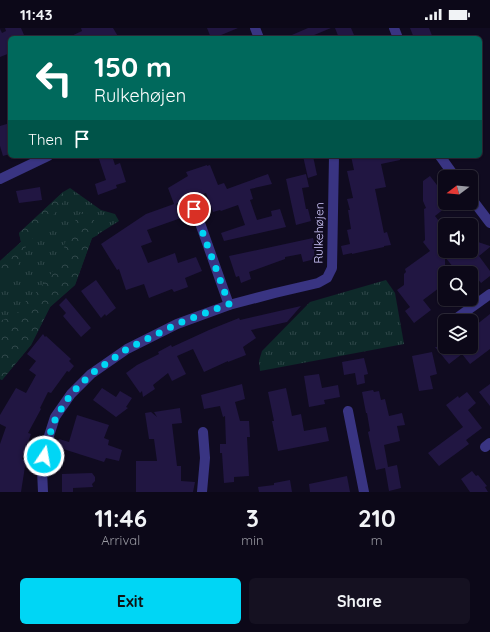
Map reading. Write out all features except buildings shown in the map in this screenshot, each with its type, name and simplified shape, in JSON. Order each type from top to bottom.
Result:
[{"type":"street","points":[[0,179],[44,158]]},
{"type":"street","name":"Rulkehøjen","points":[[43,492],[42,470],[47,442],[56,417],[71,394],[91,374],[127,349],[177,324],[229,304],[318,283],[327,278],[332,268],[334,158]]},
{"type":"street","points":[[441,158],[450,170]]},
{"type":"street","points":[[478,207],[490,223]]},
{"type":"street","points":[[194,209],[229,304]]},
{"type":"street","points":[[462,314],[490,294]]},
{"type":"street","points":[[348,411],[364,492]]},
{"type":"street","points":[[202,492],[205,458],[203,432]]},
{"type":"green space","points":[[70,188],[101,210],[115,214],[119,221],[92,238],[75,285],[50,307],[31,345],[2,380],[0,379],[0,261],[21,242],[19,233],[63,192]]},
{"type":"green space","points":[[63,192],[63,202],[46,225],[27,244],[18,265],[10,276],[0,284],[0,261],[21,242],[19,233]]},
{"type":"green space","points":[[82,212],[85,212],[95,222],[98,235],[92,238],[75,285],[50,307],[31,345],[2,380],[0,379],[0,318],[3,320],[20,311],[24,303],[39,290],[65,254],[64,245],[77,217]]},
{"type":"green space","points":[[386,280],[395,293],[404,344],[260,371],[259,361],[262,351],[310,302]]},
{"type":"route","points":[[44,456],[47,442],[56,417],[71,394],[91,374],[127,349],[177,324],[229,304],[194,209]]}]
